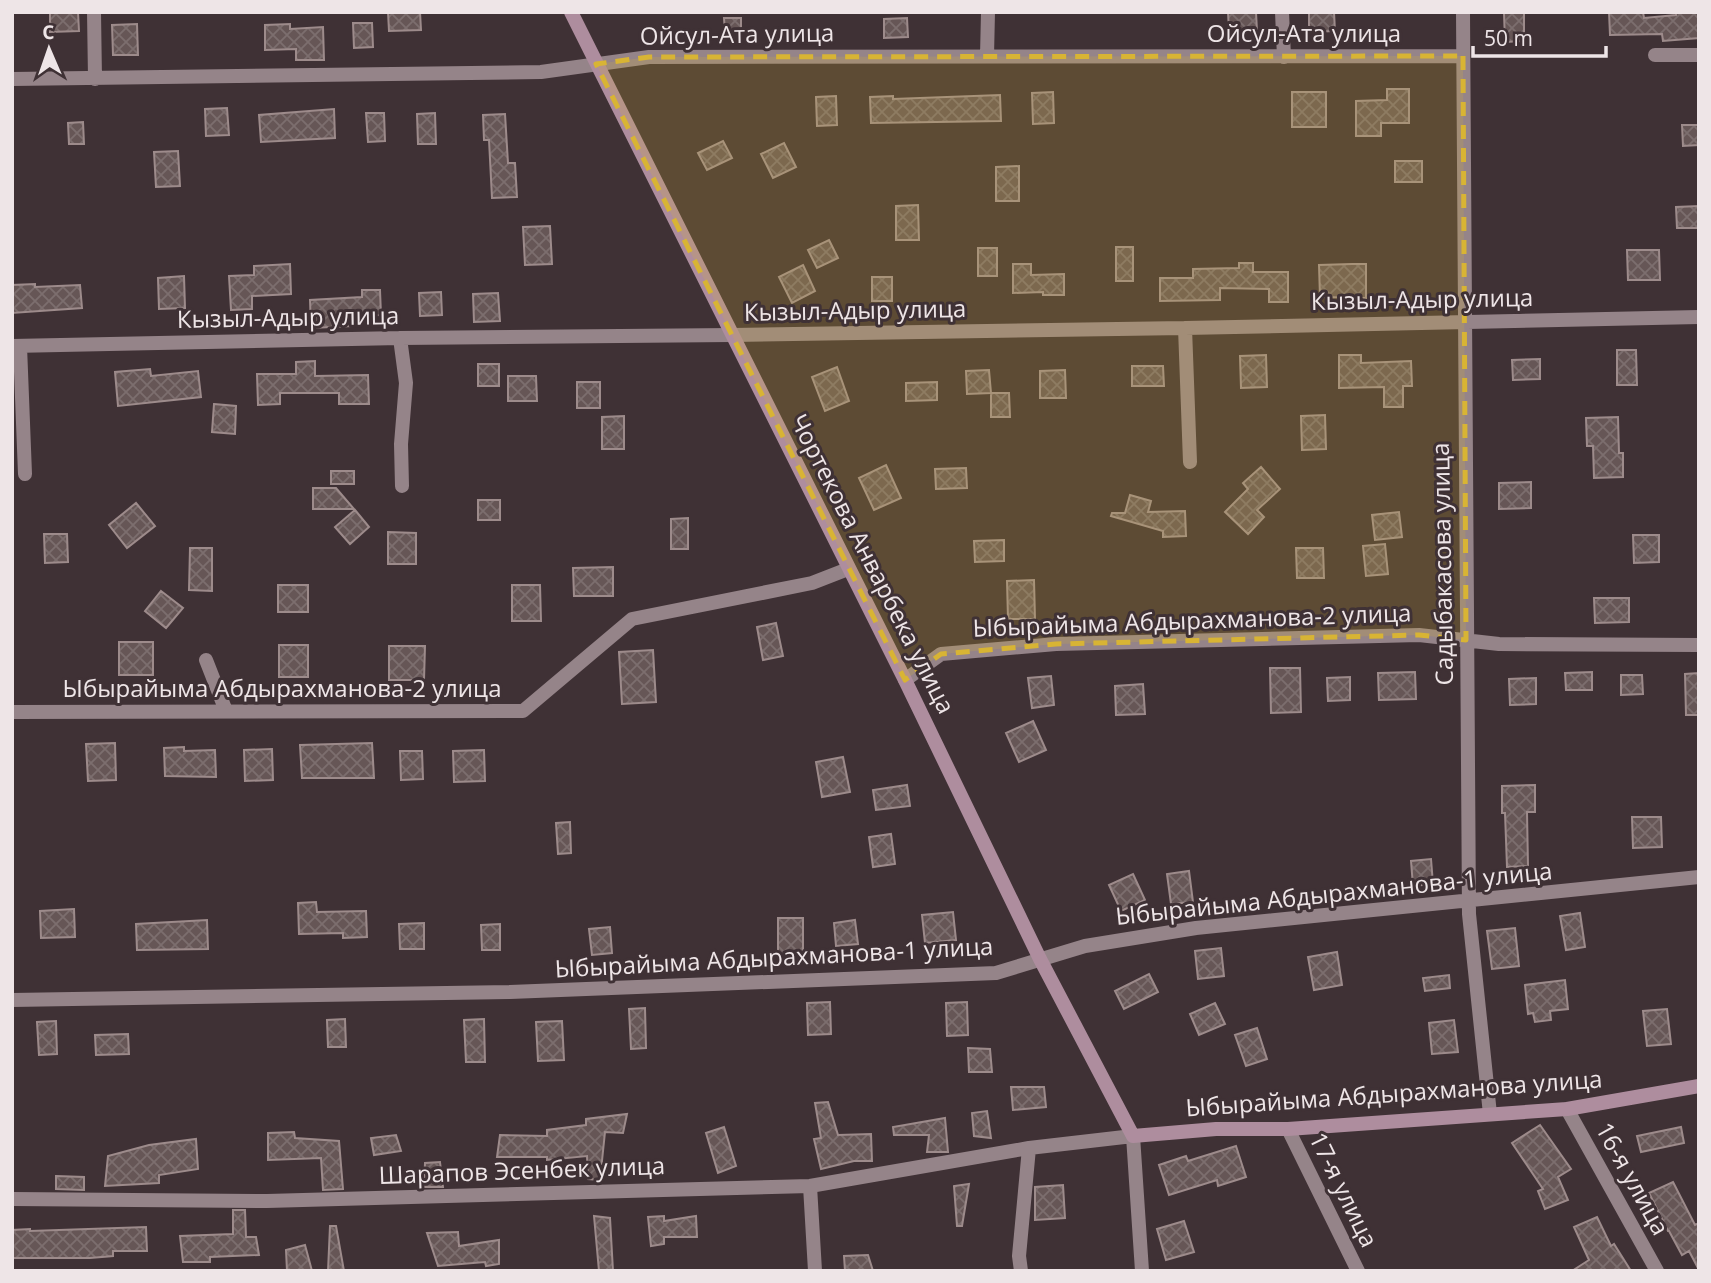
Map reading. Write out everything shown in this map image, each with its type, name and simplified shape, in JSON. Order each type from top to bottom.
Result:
[{"type":"street","points":[[94,12],[95,79]]},
{"type":"street","name":"Чортекова Анварбека улица","points":[[570,12],[905,680],[1040,959],[1133,1136]]},
{"type":"street","points":[[987,56],[988,12]]},
{"type":"street","points":[[1282,12],[1283,57]]},
{"type":"street","name":"Садыбакасова улица","points":[[1463,12],[1469,914],[1490,1114]]},
{"type":"street","points":[[1655,55],[1699,55]]},
{"type":"street","name":"Ойсул-Ата улица","points":[[12,79],[541,72],[649,57],[1463,56]]},
{"type":"street","name":"Кызыл-Адыр улица","points":[[16,346],[1185,328],[1699,317]]},
{"type":"street","points":[[1185,328],[1190,462]]},
{"type":"street","points":[[400,338],[407,383],[401,444],[402,486]]},
{"type":"street","points":[[16,346],[25,474]]},
{"type":"street","name":"Ыбырайыма Абдырахманова-2 улица","points":[[12,712],[523,711],[632,618],[812,583],[848,569]]},
{"type":"street","name":"Ыбырайыма Абдырахманова-2 улица","points":[[905,680],[941,654],[1056,644],[1419,635],[1499,644],[1699,645]]},
{"type":"street","points":[[206,660],[226,712]]},
{"type":"street","name":"Ыбырайыма Абдырахманова-1 улица","points":[[12,1000],[510,992],[996,973],[1085,946],[1196,928],[1699,877]]},
{"type":"street","name":"Ыбырайыма Абдырахманова улица","points":[[1133,1136],[1216,1129],[1288,1129],[1567,1109],[1699,1086]]},
{"type":"street","name":"16-я улица","points":[[1567,1109],[1657,1271]]},
{"type":"street","name":"17-я улица","points":[[1288,1129],[1358,1271]]},
{"type":"street","points":[[1133,1136],[1142,1271]]},
{"type":"street","name":"Шарапов Эсенбек улица","points":[[12,1199],[267,1201],[810,1186],[1029,1148],[1133,1136]]},
{"type":"street","points":[[1021,1271],[1019,1256],[1029,1148]]},
{"type":"street","points":[[810,1186],[814,1271]]},
{"type":"highlighted area","points":[[1463,56],[1466,640],[1419,635],[1056,644],[941,654],[905,680],[596,64],[649,57]]},
{"type":"building","points":[[50,12],[78,12],[79,31],[50,32]]},
{"type":"building","points":[[388,12],[420,12],[421,30],[389,31]]},
{"type":"building","points":[[1228,12],[1256,12],[1257,31],[1229,32]]},
{"type":"building","points":[[1309,12],[1334,12],[1335,31],[1309,32]]},
{"type":"building","points":[[1609,12],[1643,12],[1644,18],[1676,15],[1676,12],[1699,12],[1699,38],[1663,41],[1662,34],[1610,35]]},
{"type":"building","points":[[1504,13],[1524,13],[1524,41],[1505,42]]},
{"type":"building","points":[[724,18],[741,18],[741,33],[725,33]]},
{"type":"building","points":[[907,18],[908,37],[884,38],[884,19]]},
{"type":"building","points":[[353,23],[372,23],[373,47],[354,48]]},
{"type":"building","points":[[137,24],[138,55],[113,55],[112,25]]},
{"type":"building","points":[[290,24],[290,29],[323,27],[324,60],[296,60],[296,49],[265,50],[265,25]]},
{"type":"building","points":[[1387,89],[1409,89],[1409,123],[1381,123],[1381,136],[1356,136],[1356,101],[1387,100]]},
{"type":"building","points":[[1053,92],[1054,123],[1033,124],[1032,93]]},
{"type":"building","points":[[1292,92],[1326,92],[1326,127],[1292,127]]},
{"type":"building","points":[[1000,95],[1001,121],[871,123],[870,97],[893,96],[893,99]]},
{"type":"building","points":[[836,96],[837,125],[817,126],[816,97]]},
{"type":"building","points":[[227,108],[229,135],[206,136],[205,109]]},
{"type":"building","points":[[334,109],[335,138],[261,142],[259,115]]},
{"type":"building","points":[[366,113],[384,113],[385,141],[368,142]]},
{"type":"building","points":[[435,113],[436,144],[418,144],[417,114]]},
{"type":"building","points":[[505,114],[508,163],[515,163],[517,197],[492,198],[489,140],[484,140],[483,115]]},
{"type":"building","points":[[83,122],[84,144],[69,144],[68,123]]},
{"type":"building","points":[[1682,125],[1699,125],[1699,145],[1683,146]]},
{"type":"building","points":[[723,141],[732,158],[707,170],[698,153]]},
{"type":"building","points":[[784,143],[796,167],[773,178],[761,154]]},
{"type":"building","points":[[178,151],[180,186],[156,187],[154,152]]},
{"type":"building","points":[[1395,161],[1422,161],[1422,182],[1395,182]]},
{"type":"building","points":[[1019,166],[1019,201],[996,201],[996,167]]},
{"type":"building","points":[[918,205],[919,240],[896,240],[896,206]]},
{"type":"building","points":[[1699,206],[1699,228],[1677,228],[1676,207]]},
{"type":"building","points":[[550,226],[552,264],[525,265],[523,227]]},
{"type":"building","points":[[829,240],[838,258],[817,268],[808,250]]},
{"type":"building","points":[[1116,247],[1133,247],[1133,281],[1116,281]]},
{"type":"building","points":[[978,248],[997,248],[997,276],[978,276]]},
{"type":"building","points":[[1627,250],[1659,250],[1660,280],[1628,280]]},
{"type":"building","points":[[1239,263],[1253,263],[1253,272],[1288,272],[1288,302],[1269,302],[1269,289],[1220,288],[1220,300],[1160,301],[1160,278],[1193,278],[1193,269],[1239,268]]},
{"type":"building","points":[[290,264],[291,294],[252,296],[252,309],[231,310],[229,276],[254,275],[254,266]]},
{"type":"building","points":[[1013,264],[1031,264],[1031,275],[1064,274],[1064,295],[1043,295],[1043,292],[1013,293]]},
{"type":"building","points":[[1366,264],[1366,298],[1320,297],[1319,265]]},
{"type":"building","points":[[803,265],[815,291],[792,303],[779,277]]},
{"type":"building","points":[[184,276],[185,308],[159,309],[158,278]]},
{"type":"building","points":[[872,277],[892,277],[892,301],[872,301]]},
{"type":"building","points":[[35,284],[35,287],[80,285],[82,308],[12,313],[12,285]]},
{"type":"building","points":[[362,290],[380,290],[381,315],[353,316],[353,326],[311,328],[310,300],[362,297]]},
{"type":"building","points":[[441,292],[442,315],[420,316],[419,293]]},
{"type":"building","points":[[498,293],[500,321],[474,322],[473,294]]},
{"type":"building","points":[[1617,350],[1636,350],[1637,385],[1617,385]]},
{"type":"building","points":[[1266,355],[1267,387],[1241,388],[1240,356]]},
{"type":"building","points":[[1339,355],[1361,355],[1361,363],[1411,361],[1412,386],[1403,386],[1403,407],[1384,407],[1384,387],[1339,388]]},
{"type":"building","points":[[1540,359],[1540,379],[1513,380],[1512,360]]},
{"type":"building","points":[[315,361],[315,376],[368,375],[369,404],[339,404],[339,393],[280,393],[280,404],[258,405],[257,374],[296,374],[296,362]]},
{"type":"building","points":[[478,364],[499,364],[499,386],[478,386]]},
{"type":"building","points":[[1132,366],[1163,366],[1164,386],[1132,386]]},
{"type":"building","points":[[837,367],[849,401],[825,411],[812,377]]},
{"type":"building","points":[[150,369],[151,376],[198,371],[201,397],[118,406],[115,372]]},
{"type":"building","points":[[989,370],[991,393],[967,394],[966,371]]},
{"type":"building","points":[[1065,370],[1066,398],[1040,398],[1040,371]]},
{"type":"building","points":[[508,376],[536,376],[537,401],[508,401]]},
{"type":"building","points":[[577,382],[600,382],[600,408],[577,408]]},
{"type":"building","points":[[937,382],[937,400],[906,401],[906,383]]},
{"type":"building","points":[[991,393],[1009,393],[1010,417],[991,417]]},
{"type":"building","points":[[214,404],[236,406],[235,434],[212,432]]},
{"type":"building","points":[[1325,415],[1326,449],[1302,450],[1301,416]]},
{"type":"building","points":[[624,416],[624,449],[602,449],[602,417]]},
{"type":"building","points":[[1618,417],[1623,477],[1594,478],[1593,446],[1587,446],[1586,418]]},
{"type":"building","points":[[886,465],[901,498],[874,510],[859,478]]},
{"type":"building","points":[[1261,467],[1280,489],[1257,510],[1264,517],[1248,534],[1225,512],[1248,489],[1243,483]]},
{"type":"building","points":[[966,468],[967,488],[936,489],[935,469]]},
{"type":"building","points":[[331,471],[354,471],[354,484],[331,484]]},
{"type":"building","points":[[1531,482],[1531,508],[1499,509],[1499,483]]},
{"type":"building","points":[[313,488],[336,488],[354,509],[313,509]]},
{"type":"building","points":[[1130,495],[1151,501],[1148,512],[1185,511],[1186,536],[1163,537],[1163,531],[1111,516],[1112,513],[1125,513]]},
{"type":"building","points":[[478,500],[500,500],[500,520],[478,520]]},
{"type":"building","points":[[136,503],[155,526],[127,548],[109,525]]},
{"type":"building","points":[[355,510],[369,527],[350,544],[335,527]]},
{"type":"building","points":[[1399,512],[1402,537],[1375,540],[1372,515]]},
{"type":"building","points":[[688,518],[688,549],[671,549],[671,519]]},
{"type":"building","points":[[388,532],[416,533],[416,564],[388,564]]},
{"type":"building","points":[[44,534],[67,534],[68,562],[45,563]]},
{"type":"building","points":[[1633,535],[1659,535],[1659,562],[1634,563]]},
{"type":"building","points":[[1004,540],[1004,561],[975,562],[974,541]]},
{"type":"building","points":[[1385,544],[1388,574],[1366,576],[1363,546]]},
{"type":"building","points":[[190,548],[212,548],[212,591],[189,590]]},
{"type":"building","points":[[1296,548],[1323,548],[1324,578],[1297,578]]},
{"type":"building","points":[[613,567],[613,596],[574,596],[573,568]]},
{"type":"building","points":[[1034,580],[1035,619],[1008,619],[1007,581]]},
{"type":"building","points":[[278,585],[308,585],[308,612],[278,612]]},
{"type":"building","points":[[512,585],[540,585],[541,621],[512,621]]},
{"type":"building","points":[[161,591],[183,608],[166,628],[145,611]]},
{"type":"building","points":[[1594,598],[1629,598],[1629,622],[1595,623]]},
{"type":"building","points":[[776,623],[783,656],[763,660],[757,627]]},
{"type":"building","points":[[119,642],[153,642],[153,675],[119,675]]},
{"type":"building","points":[[279,645],[308,645],[308,677],[279,677]]},
{"type":"building","points":[[389,646],[425,646],[424,680],[389,680]]},
{"type":"building","points":[[653,650],[656,702],[622,704],[619,652]]},
{"type":"building","points":[[1270,668],[1300,668],[1301,712],[1271,713]]},
{"type":"building","points":[[1415,672],[1416,699],[1379,700],[1378,673]]},
{"type":"building","points":[[1592,672],[1592,690],[1566,690],[1565,673]]},
{"type":"building","points":[[1699,673],[1699,715],[1686,715],[1685,674]]},
{"type":"building","points":[[1621,675],[1642,675],[1643,694],[1621,695]]},
{"type":"building","points":[[1051,676],[1054,705],[1032,708],[1028,678]]},
{"type":"building","points":[[1350,677],[1350,700],[1328,701],[1327,678]]},
{"type":"building","points":[[1536,678],[1536,704],[1510,705],[1509,679]]},
{"type":"building","points":[[1143,684],[1145,714],[1116,715],[1115,686]]},
{"type":"building","points":[[1033,721],[1046,750],[1019,762],[1006,733]]},
{"type":"building","points":[[115,743],[116,780],[88,781],[86,744]]},
{"type":"building","points":[[372,743],[374,778],[302,778],[300,745]]},
{"type":"building","points":[[184,747],[184,751],[215,750],[216,777],[165,776],[164,748]]},
{"type":"building","points":[[272,749],[273,780],[245,781],[244,750]]},
{"type":"building","points":[[484,750],[485,781],[454,782],[453,751]]},
{"type":"building","points":[[400,751],[422,751],[423,779],[401,780]]},
{"type":"building","points":[[843,757],[850,792],[822,797],[816,762]]},
{"type":"building","points":[[907,785],[910,806],[876,810],[873,790]]},
{"type":"building","points":[[1535,785],[1535,812],[1527,812],[1528,866],[1507,867],[1502,786]]},
{"type":"building","points":[[1632,817],[1661,817],[1662,847],[1633,848]]},
{"type":"building","points":[[570,822],[571,853],[558,854],[556,823]]},
{"type":"building","points":[[891,834],[895,864],[873,867],[869,837]]},
{"type":"building","points":[[1431,859],[1433,884],[1413,886],[1411,861]]},
{"type":"building","points":[[1189,871],[1193,902],[1171,904],[1167,874]]},
{"type":"building","points":[[1133,874],[1145,900],[1121,911],[1109,885]]},
{"type":"building","points":[[316,902],[317,912],[366,911],[367,937],[343,938],[343,933],[299,934],[298,903]]},
{"type":"building","points":[[74,909],[75,937],[41,938],[40,911]]},
{"type":"building","points":[[953,912],[956,940],[925,943],[922,915]]},
{"type":"building","points":[[1580,913],[1585,947],[1566,950],[1560,916]]},
{"type":"building","points":[[778,918],[803,918],[803,952],[778,953]]},
{"type":"building","points":[[207,920],[208,949],[137,950],[136,924]]},
{"type":"building","points":[[855,920],[858,944],[836,946],[834,923]]},
{"type":"building","points":[[424,923],[424,949],[400,949],[399,924]]},
{"type":"building","points":[[500,924],[500,950],[482,950],[481,925]]},
{"type":"building","points":[[610,927],[612,953],[592,955],[589,929]]},
{"type":"building","points":[[1515,928],[1519,966],[1492,969],[1487,931]]},
{"type":"building","points":[[1221,948],[1224,976],[1198,979],[1195,951]]},
{"type":"building","points":[[1337,952],[1342,985],[1314,990],[1308,957]]},
{"type":"building","points":[[1149,974],[1158,992],[1124,1009],[1115,991]]},
{"type":"building","points":[[1449,975],[1450,988],[1425,991],[1423,978]]},
{"type":"building","points":[[1565,980],[1568,1009],[1550,1011],[1551,1020],[1535,1022],[1533,1013],[1528,1014],[1525,985]]},
{"type":"building","points":[[830,1002],[831,1034],[808,1035],[807,1003]]},
{"type":"building","points":[[967,1002],[968,1035],[947,1036],[946,1003]]},
{"type":"building","points":[[1215,1003],[1225,1024],[1199,1035],[1190,1014]]},
{"type":"building","points":[[645,1008],[646,1048],[631,1049],[629,1009]]},
{"type":"building","points":[[1667,1009],[1671,1044],[1647,1046],[1643,1011]]},
{"type":"building","points":[[345,1019],[346,1047],[328,1047],[327,1020]]},
{"type":"building","points":[[484,1019],[485,1062],[466,1062],[464,1020]]},
{"type":"building","points":[[1454,1020],[1458,1052],[1432,1054],[1429,1023]]},
{"type":"building","points":[[56,1021],[57,1054],[39,1055],[37,1022]]},
{"type":"building","points":[[562,1021],[564,1060],[538,1061],[536,1022]]},
{"type":"building","points":[[1257,1028],[1267,1059],[1246,1066],[1235,1035]]},
{"type":"building","points":[[128,1034],[129,1054],[96,1055],[95,1035]]},
{"type":"building","points":[[968,1048],[990,1049],[992,1072],[969,1072]]},
{"type":"building","points":[[1011,1087],[1044,1087],[1046,1107],[1013,1110]]},
{"type":"building","points":[[828,1102],[838,1135],[871,1134],[872,1161],[854,1161],[821,1169],[814,1139],[821,1138],[815,1103]]},
{"type":"building","points":[[987,1111],[991,1138],[974,1136],[972,1113]]},
{"type":"building","points":[[627,1114],[623,1133],[605,1132],[600,1180],[588,1179],[587,1156],[547,1160],[547,1157],[497,1157],[500,1135],[547,1136],[547,1130],[586,1125],[586,1119]]},
{"type":"building","points":[[945,1118],[948,1152],[927,1152],[929,1135],[894,1135],[893,1127]]},
{"type":"building","points":[[1540,1125],[1571,1169],[1558,1177],[1568,1200],[1545,1209],[1538,1191],[1543,1189],[1512,1143]]},
{"type":"building","points":[[724,1127],[736,1166],[718,1173],[706,1133]]},
{"type":"building","points":[[1681,1127],[1684,1143],[1641,1152],[1637,1136]]},
{"type":"building","points":[[294,1132],[295,1138],[339,1141],[343,1189],[323,1190],[321,1158],[268,1160],[268,1133]]},
{"type":"building","points":[[396,1135],[401,1151],[374,1155],[371,1138]]},
{"type":"building","points":[[196,1139],[198,1169],[159,1175],[159,1183],[105,1186],[108,1156],[149,1145]]},
{"type":"building","points":[[1236,1146],[1246,1177],[1218,1186],[1217,1180],[1169,1195],[1159,1165],[1186,1156],[1188,1161]]},
{"type":"building","points":[[440,1162],[443,1187],[424,1187],[425,1163]]},
{"type":"building","points":[[56,1176],[84,1177],[84,1190],[56,1189]]},
{"type":"building","points":[[1673,1182],[1695,1225],[1699,1223],[1699,1270],[1689,1251],[1682,1255],[1649,1193]]},
{"type":"building","points":[[969,1184],[962,1226],[957,1226],[954,1186]]},
{"type":"building","points":[[1063,1185],[1065,1218],[1035,1220],[1035,1187]]},
{"type":"building","points":[[233,1210],[245,1210],[246,1237],[256,1237],[259,1255],[210,1257],[210,1262],[183,1262],[180,1236],[233,1234]]},
{"type":"building","points":[[594,1216],[610,1218],[613,1271],[599,1271]]},
{"type":"building","points":[[664,1216],[664,1221],[696,1216],[697,1237],[664,1237],[664,1244],[651,1246],[648,1217]]},
{"type":"building","points":[[1597,1217],[1611,1246],[1614,1244],[1631,1271],[1572,1271],[1589,1260],[1574,1227]]},
{"type":"building","points":[[1184,1221],[1194,1252],[1166,1260],[1157,1229]]},
{"type":"building","points":[[330,1226],[336,1226],[344,1271],[328,1271]]},
{"type":"building","points":[[146,1227],[147,1251],[113,1251],[113,1256],[90,1258],[12,1258],[12,1230]]},
{"type":"building","points":[[458,1232],[459,1246],[499,1240],[499,1264],[486,1266],[485,1262],[438,1266],[427,1233]]},
{"type":"building","points":[[305,1245],[312,1271],[287,1271],[286,1250]]},
{"type":"building","points":[[868,1255],[873,1271],[845,1271],[844,1256]]}]
